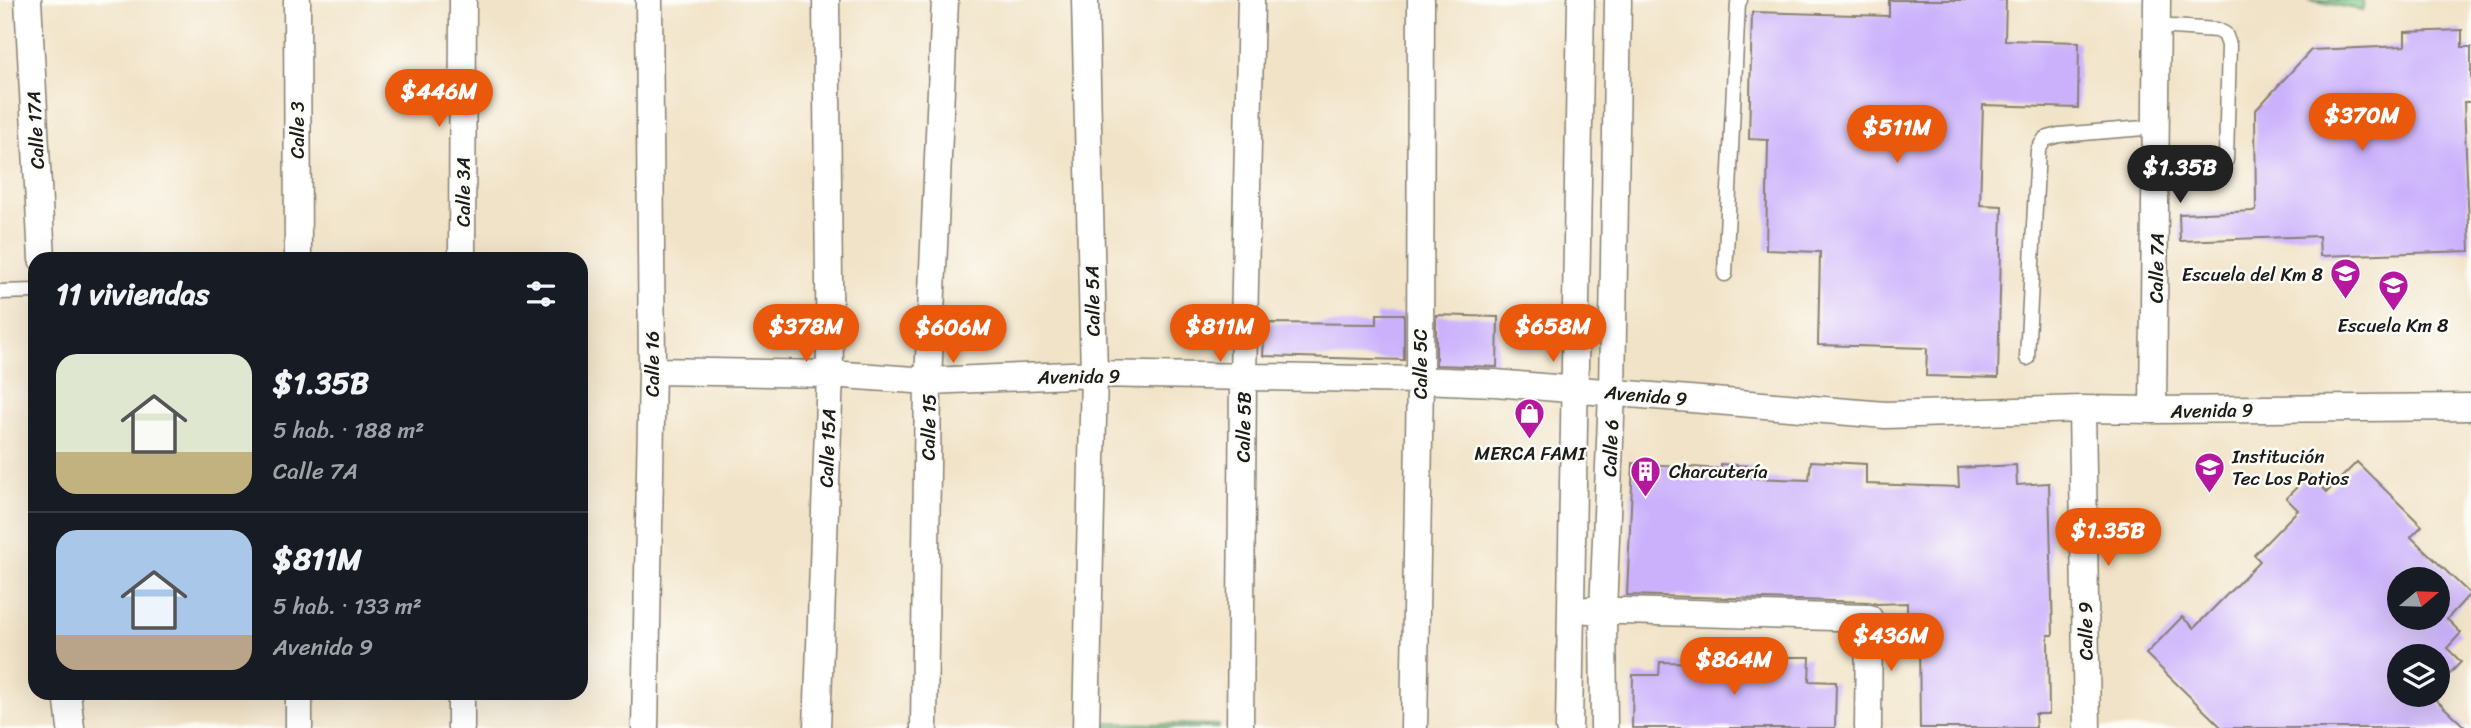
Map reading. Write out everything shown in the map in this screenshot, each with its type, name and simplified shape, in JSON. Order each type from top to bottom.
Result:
[{"type":"street","name":"Calle 17A","points":[[28,0],[42,252]]},
{"type":"street","name":"Calle 3","points":[[297,0],[298,252]]},
{"type":"street","name":"Calle 3A","points":[[462,252],[463,0]]},
{"type":"street","name":"Calle 16","points":[[645,728],[652,371],[649,0]]},
{"type":"street","name":"Calle 15A","points":[[817,728],[830,374],[826,0]]},
{"type":"street","name":"Calle 15","points":[[924,728],[928,381],[945,0]]},
{"type":"street","name":"Calle 5A","points":[[1085,0],[1094,373],[1086,728]]},
{"type":"street","name":"Calle 5B","points":[[1240,728],[1243,378],[1251,0]]},
{"type":"street","name":"Calle 5C","points":[[1414,728],[1420,380],[1420,0]]},
{"type":"street","name":"Calle 6","points":[[1569,728],[1581,0]]},
{"type":"street","name":"Calle 6","points":[[1604,728],[1603,611],[1612,393],[1618,0]]},
{"type":"street","name":"Calle 7A","points":[[2154,410],[2157,13]]},
{"type":"street","name":"Avenida 9","points":[[652,371],[830,374],[928,381],[1094,373],[1420,380],[1885,415],[2082,409],[2471,407]]},
{"type":"street","name":"Calle 9","points":[[2082,409],[2087,728]]},
{"type":"street","points":[[1572,610],[1868,618],[1868,728]]},
{"type":"street","points":[[68,700],[71,728]]},
{"type":"street","points":[[299,700],[299,728]]},
{"type":"street","points":[[461,700],[461,728]]},
{"type":"lane","points":[[1725,274],[1740,0]]},
{"type":"lane","points":[[2157,13],[2217,30],[2225,34],[2230,45],[2226,160],[2208,170],[2157,177]]},
{"type":"lane","points":[[2027,358],[2038,150],[2045,139],[2059,135],[2156,127]]},
{"type":"lane","points":[[0,292],[28,291]]},
{"type":"green space","points":[[2309,0],[2363,0],[2363,10]]},
{"type":"green space","points":[[1102,723],[1218,725],[1218,728],[1101,728]]},
{"type":"building","points":[[1889,0],[2006,0],[2005,40],[2079,42],[2078,108],[1983,105],[1980,205],[2002,206],[1998,378],[1926,376],[1927,348],[1818,345],[1820,252],[1766,250],[1768,140],[1749,139],[1752,12],[1889,16]]},
{"type":"building","points":[[2462,30],[2462,47],[2471,47],[2471,102],[2464,102],[2470,251],[2320,256],[2319,236],[2180,241],[2179,214],[2256,211],[2255,111],[2311,50],[2405,46],[2405,32]]},
{"type":"building","points":[[1377,314],[1404,314],[1404,360],[1263,356],[1265,323],[1377,324]]},
{"type":"building","points":[[1436,315],[1498,317],[1497,367],[1436,365]]},
{"type":"building","points":[[1811,461],[1866,464],[1866,484],[1959,487],[1958,468],[2016,465],[2017,485],[2049,483],[2053,635],[2048,635],[2049,714],[2035,714],[2036,728],[1920,728],[1919,638],[1907,638],[1907,603],[1627,595],[1633,463],[1721,469],[1721,464],[1752,466],[1751,478],[1809,480]]},
{"type":"building","points":[[2357,462],[2422,526],[2411,537],[2442,567],[2387,567],[2387,630],[2450,630],[2450,622],[2461,633],[2450,645],[2387,644],[2387,707],[2444,707],[2466,728],[2222,728],[2146,654],[2182,617],[2194,628],[2260,561],[2254,555],[2298,510],[2286,498],[2309,475],[2327,492]]},
{"type":"building","points":[[2450,575],[2470,594],[2450,616]]},
{"type":"building","points":[[2450,651],[2461,662],[2450,673]]},
{"type":"building","points":[[1778,657],[1810,657],[1809,681],[1836,682],[1835,728],[1632,728],[1633,675],[1659,675],[1660,662],[1778,664]]},
{"type":"place","name":"Escuela del Km 8","points":[[2346,301]]},
{"type":"place","name":"Escuela Km 8","points":[[2393,313]]},
{"type":"place","name":"MERCA FAMI","points":[[1530,441]]},
{"type":"place","name":"Institución Tec Los Patios","points":[[2209,494]]},
{"type":"place","name":"Charcutería","points":[[1646,498]]}]
